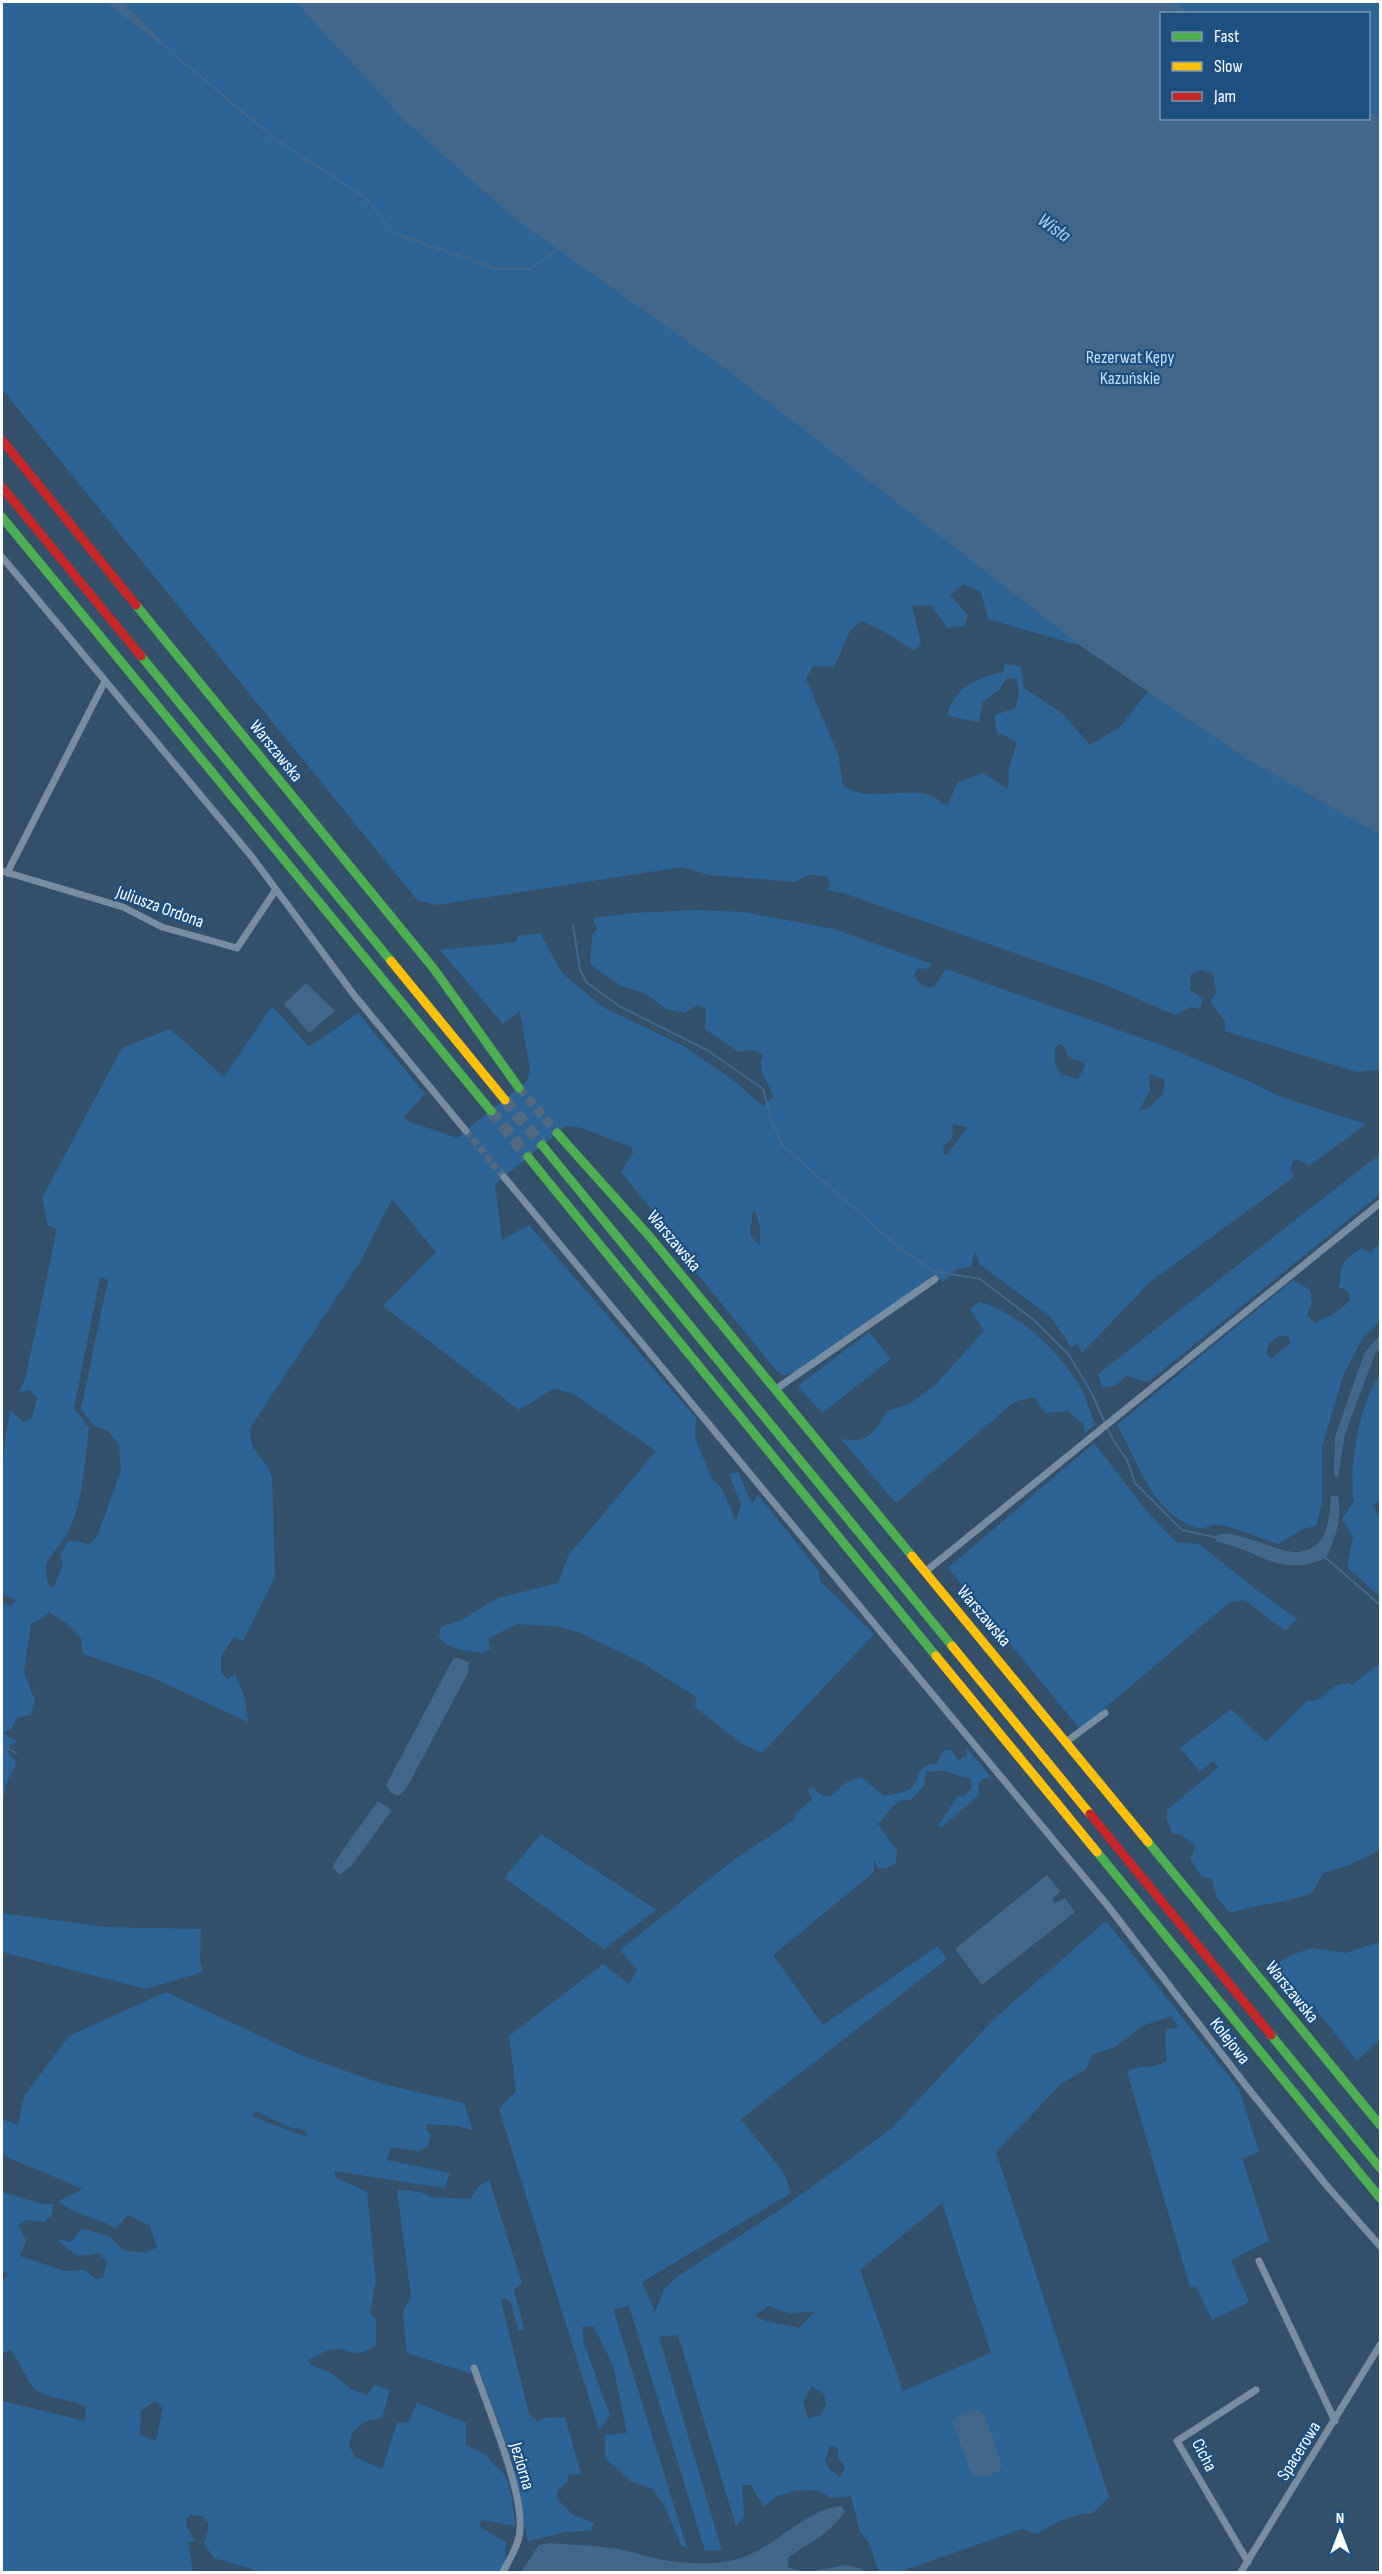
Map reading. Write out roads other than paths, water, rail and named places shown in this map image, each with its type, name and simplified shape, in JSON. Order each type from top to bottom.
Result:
[{"type":"main road","name":"Warszawska","points":[[2,440],[434,969],[519,1088]]},
{"type":"main road","points":[[2,487],[505,1100]]},
{"type":"main road","points":[[2,517],[491,1111]]},
{"type":"main road","name":"Warszawska","points":[[557,1133],[650,1237],[1380,2125]]},
{"type":"main road","points":[[542,1145],[1380,2168]]},
{"type":"main road","points":[[528,1157],[1380,2198]]},
{"type":"street","points":[[2,557],[104,683],[252,857],[354,995],[466,1131]]},
{"type":"street","name":"Juliusza Ordona","points":[[104,683],[4,872],[123,907],[162,927],[237,948],[275,891]]},
{"type":"street","name":"Kolejowa","points":[[504,1177],[752,1473],[1108,1906],[1254,2096],[1380,2246]]},
{"type":"street","points":[[925,1572],[1380,1203]]},
{"type":"street","points":[[776,1389],[934,1278]]},
{"type":"street","points":[[1066,1742],[1105,1713]]},
{"type":"street","points":[[1259,2261],[1335,2421]]},
{"type":"street","name":"Spacerowa","points":[[1241,2572],[1380,2345]]},
{"type":"street","name":"Jeziorna","points":[[474,2368],[511,2476],[518,2511],[520,2531],[503,2572]]},
{"type":"street","name":"Cicha","points":[[1248,2562],[1177,2441],[1256,2390]]},
{"type":"water","points":[[105,2],[123,2],[176,56]]},
{"type":"water","name":"Rezerwat Kępy Kazuńskie","points":[[296,2],[1173,2],[1189,12],[1160,12],[1160,120],[1370,120],[1370,111],[1380,120],[1380,835],[1245,758],[1081,646],[722,366],[514,218],[403,119]]},
{"type":"water","points":[[306,983],[335,1011],[309,1033],[284,1004]]},
{"type":"water","points":[[1380,1334],[1380,1348],[1375,1354],[1345,1434],[1338,1477],[1334,1476],[1335,1437],[1364,1354]]},
{"type":"water","points":[[1331,1496],[1338,1496],[1339,1504],[1339,1520],[1335,1535],[1326,1558],[1309,1564],[1282,1564],[1270,1561],[1217,1542],[1214,1537],[1230,1534],[1288,1551],[1308,1550],[1316,1546],[1325,1532]]},
{"type":"water","points":[[458,1658],[469,1662],[468,1673],[406,1789],[398,1796],[391,1793],[386,1785],[453,1659]]},
{"type":"water","points":[[378,1801],[392,1810],[351,1866],[340,1875],[333,1867],[338,1857]]},
{"type":"water","points":[[1047,1875],[1060,1891],[1052,1900],[1055,1903],[1065,1898],[1075,1912],[982,1985],[955,1949]]},
{"type":"water","points":[[976,2409],[984,2413],[1002,2465],[998,2472],[982,2477],[973,2476],[952,2422],[959,2415]]},
{"type":"water","points":[[841,2506],[845,2511],[833,2526],[788,2558],[788,2567],[805,2572],[521,2572],[539,2545],[549,2543],[609,2548],[679,2562],[713,2563],[734,2560],[756,2551],[804,2520]]},
{"type":"water","points":[[846,2565],[862,2569],[864,2572],[807,2572]]},
{"type":"waterway","points":[[176,56],[275,139],[366,198],[393,233],[497,269],[530,269],[560,248]]},
{"type":"waterway","points":[[573,926],[580,970],[586,982],[619,1006],[707,1050],[763,1089],[771,1119],[782,1145],[901,1249],[933,1271],[980,1279],[1035,1321],[1069,1355],[1092,1394],[1112,1438],[1127,1460],[1135,1483],[1182,1530],[1214,1537]]},
{"type":"waterway","points":[[1326,1558],[1380,1605]]},
{"type":"waterway","points":[[2,1745],[16,1753]]},
{"type":"tunnel","points":[[519,1088],[557,1133]]},
{"type":"tunnel","points":[[505,1100],[542,1145]]},
{"type":"tunnel","points":[[491,1111],[528,1157]]},
{"type":"tunnel","points":[[466,1131],[504,1177]]},
{"type":"water label","name":"Wisła","points":[[1054,228]]}]
